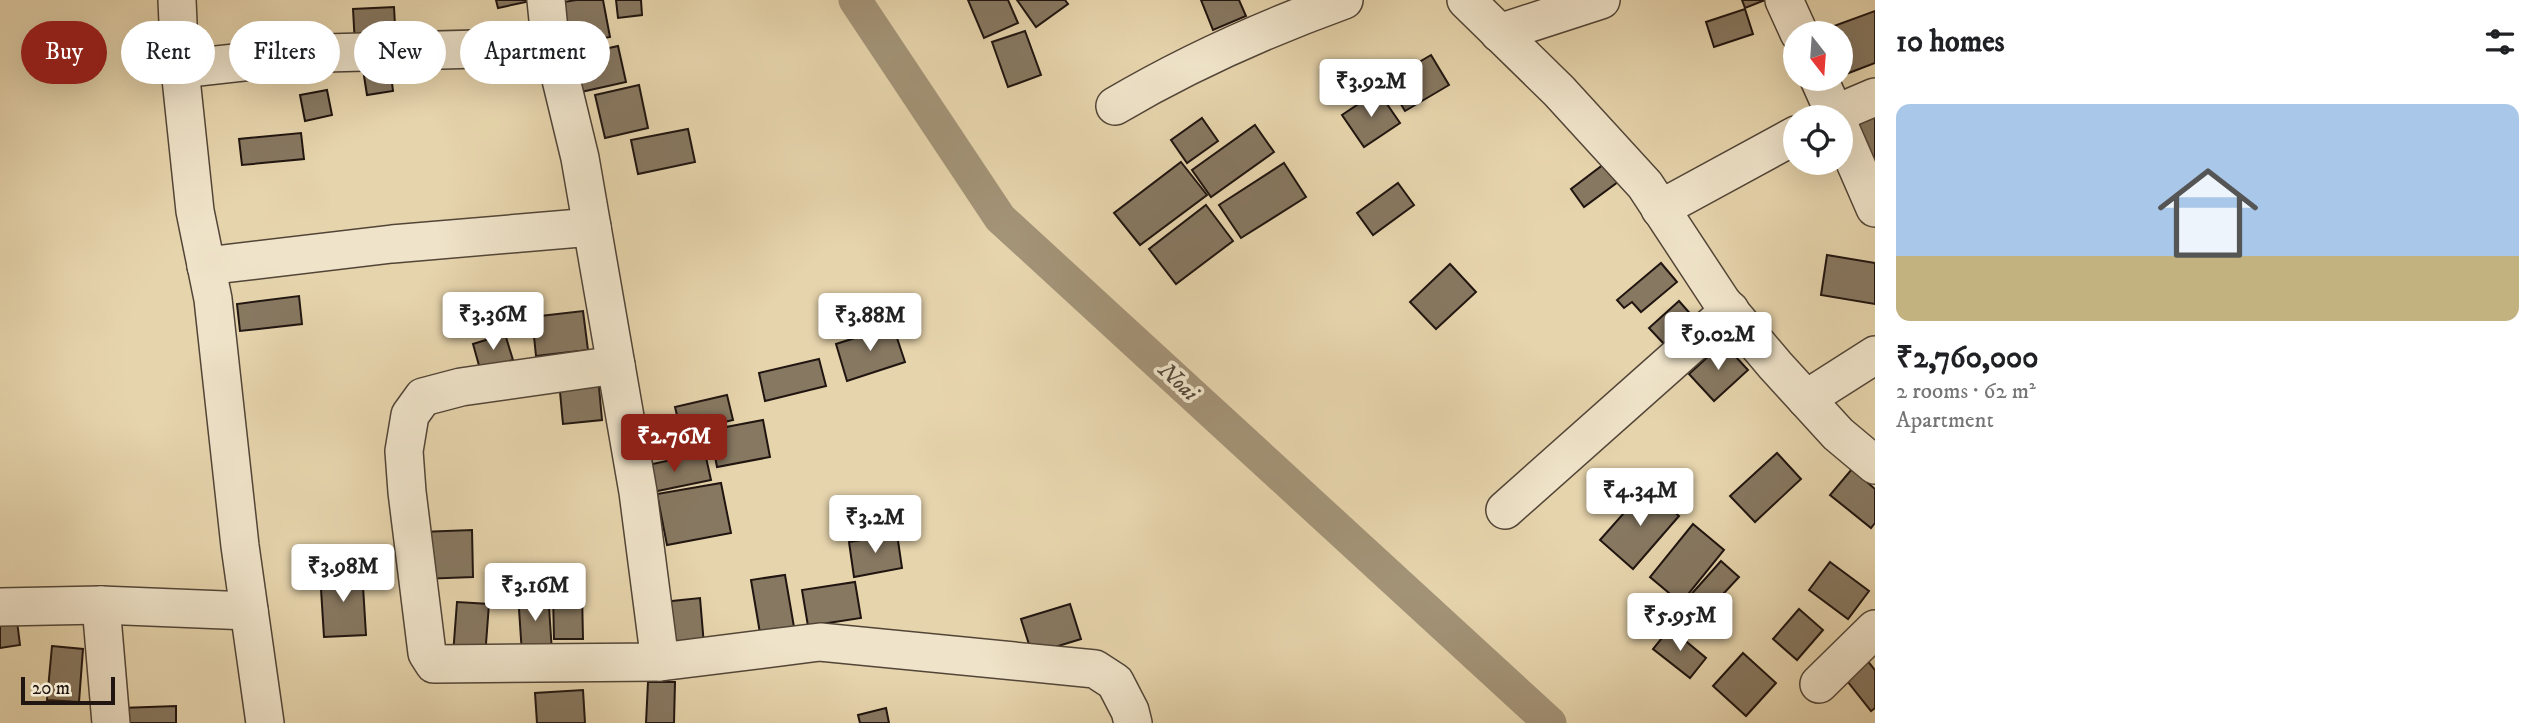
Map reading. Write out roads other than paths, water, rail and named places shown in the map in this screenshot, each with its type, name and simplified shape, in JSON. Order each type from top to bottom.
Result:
[{"type":"street","points":[[177,0],[178,21]]},
{"type":"street","points":[[546,0],[549,21]]},
{"type":"street","points":[[1115,106],[1180,69],[1280,23],[1344,0]]},
{"type":"street","points":[[1466,0],[1584,119],[1645,186],[1730,310],[1838,434],[1875,465]]},
{"type":"street","points":[[1500,33],[1601,0]]},
{"type":"street","points":[[1784,0],[1794,21]]},
{"type":"street","points":[[215,65],[326,53],[460,49]]},
{"type":"street","points":[[182,84],[195,211],[213,299],[249,611],[265,723]]},
{"type":"street","points":[[561,84],[580,158],[638,492],[660,662]]},
{"type":"street","points":[[1853,109],[1875,97]]},
{"type":"street","points":[[1660,209],[1783,142]]},
{"type":"street","points":[[1853,159],[1875,208]]},
{"type":"street","points":[[206,266],[391,244],[592,227]]},
{"type":"street","points":[[1505,510],[1730,310]]},
{"type":"street","points":[[1806,399],[1875,355]]},
{"type":"street","points":[[616,365],[461,387],[423,397],[410,415],[404,451],[406,478],[426,653],[434,664],[660,662],[820,642],[1095,669],[1115,682],[1133,723]]},
{"type":"street","points":[[0,607],[101,605],[249,611]]},
{"type":"street","points":[[101,605],[111,723]]},
{"type":"street","points":[[1819,684],[1875,629]]},
{"type":"waterway","name":"Noai","points":[[855,0],[1000,218],[1550,723]]}]
